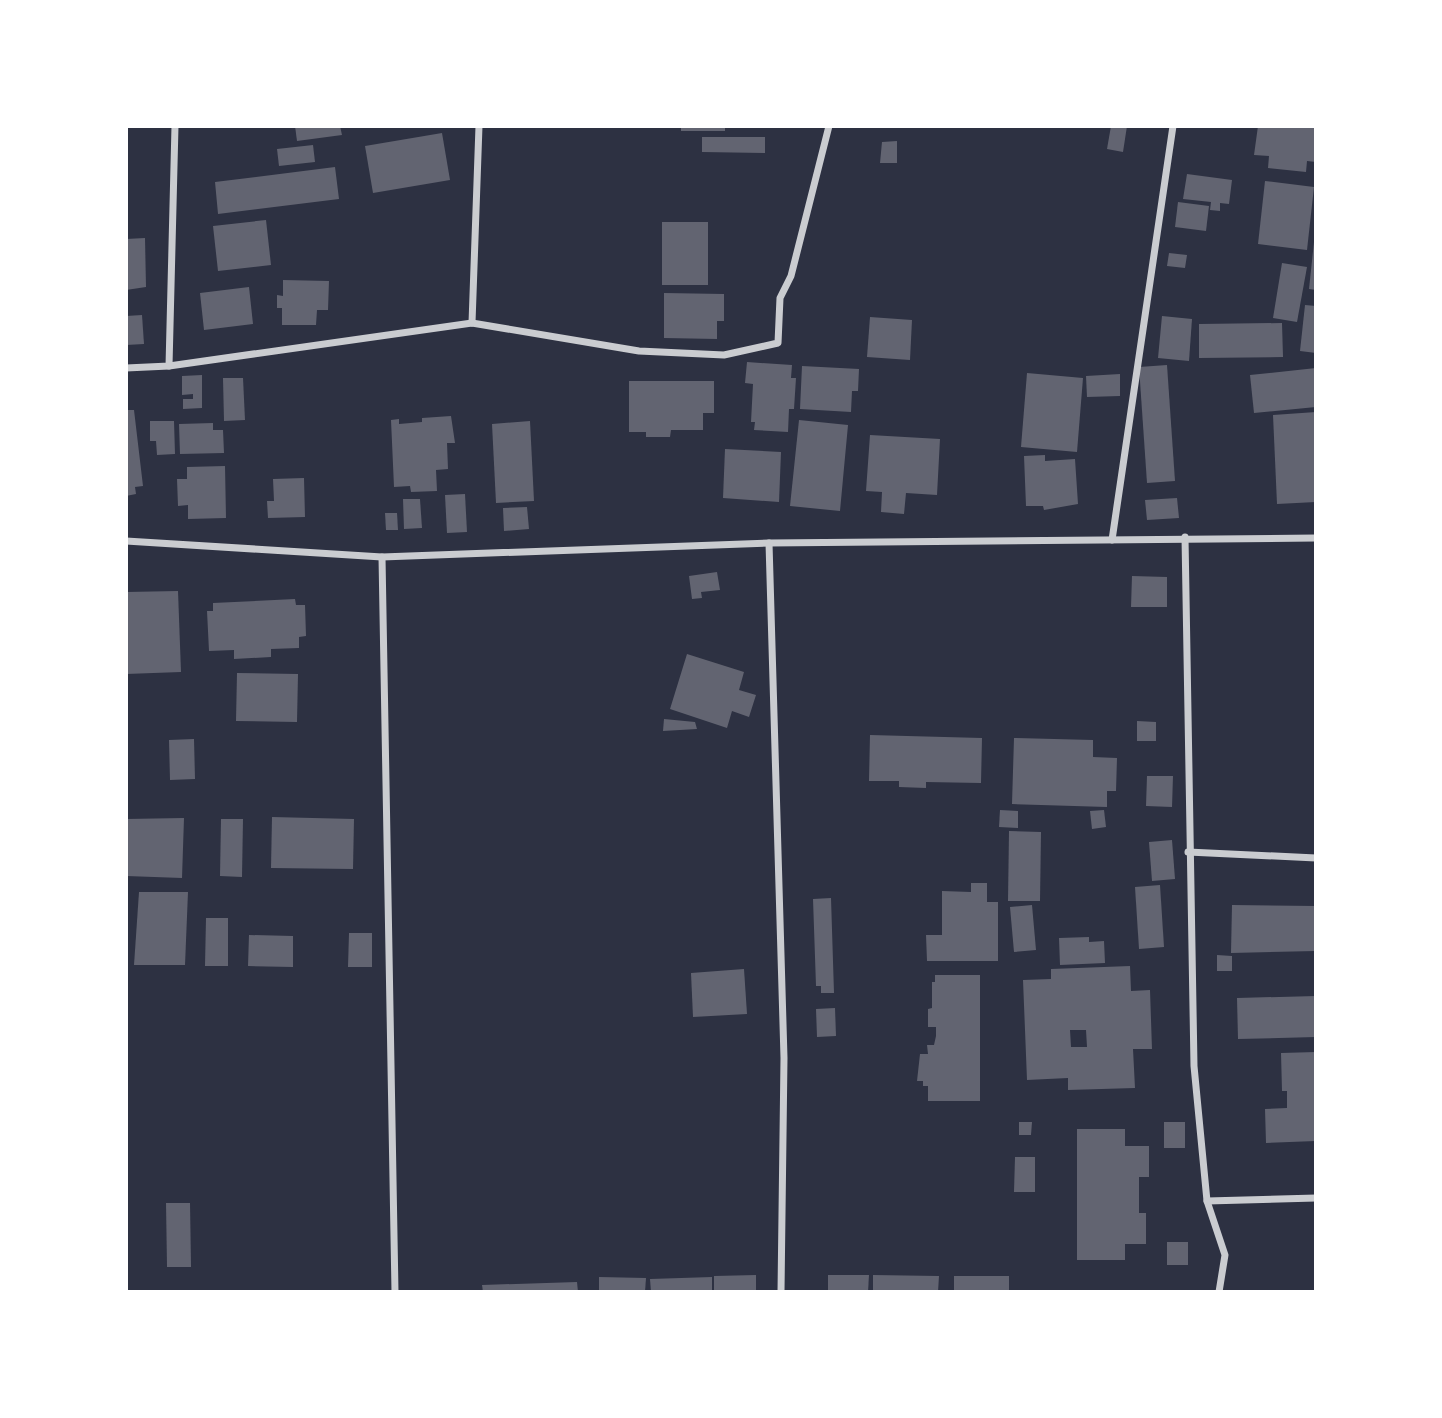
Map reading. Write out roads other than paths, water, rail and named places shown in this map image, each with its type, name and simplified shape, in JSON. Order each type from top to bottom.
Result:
[{"type":"street","points":[[169,366],[175,126]]},
{"type":"street","points":[[472,323],[479,126]]},
{"type":"street","points":[[126,368],[169,366],[472,323],[639,351],[724,355],[778,343],[780,298],[791,276],[829,126]]},
{"type":"street","points":[[1112,541],[1173,126]]},
{"type":"street","points":[[1185,537],[1188,852],[1194,1066],[1207,1201],[1225,1255],[1219,1292]]},
{"type":"street","points":[[126,541],[382,557],[769,543],[1112,541],[1185,537],[1316,538]]},
{"type":"street","points":[[769,543],[784,1058],[781,1292]]},
{"type":"street","points":[[382,557],[395,1292]]},
{"type":"street","points":[[1188,852],[1316,858]]},
{"type":"street","points":[[1207,1201],[1316,1198]]}]
